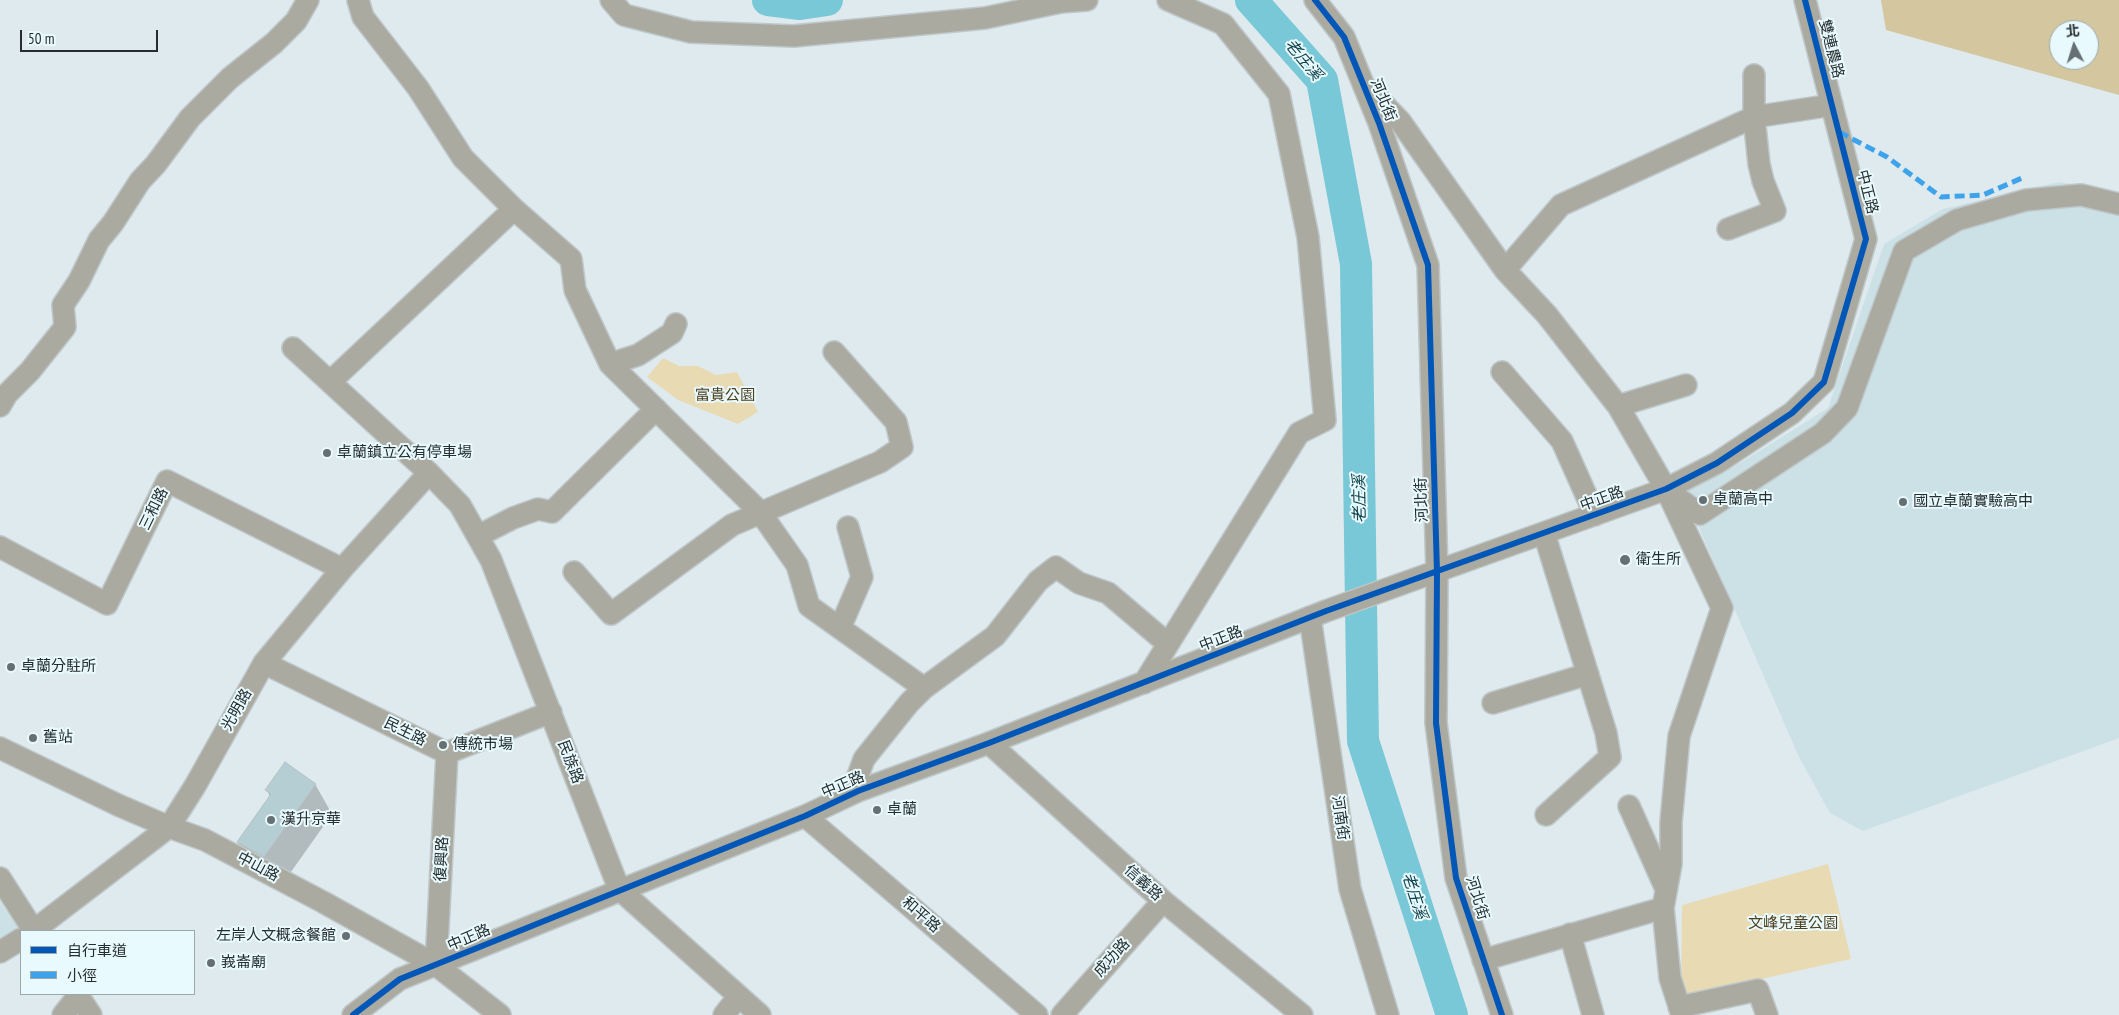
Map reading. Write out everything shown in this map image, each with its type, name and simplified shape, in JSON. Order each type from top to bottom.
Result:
[{"type":"street","points":[[0,406],[7,394],[30,371],[65,327],[63,305],[79,281],[99,240],[113,223],[136,186],[156,164],[190,118],[230,78],[296,21],[308,0]]},
{"type":"street","points":[[358,0],[363,17],[418,88],[463,158],[514,209],[571,259],[575,290],[610,364],[760,512],[797,565],[809,606],[924,688]]},
{"type":"street","points":[[611,0],[624,15],[691,32],[794,36],[984,18],[1061,2],[1087,0]]},
{"type":"street","points":[[1144,683],[1298,432],[1325,420],[1308,236],[1279,94],[1223,24],[1168,0]]},
{"type":"street","name":"河北街","points":[[1315,0],[1344,37],[1379,123],[1428,265],[1437,572],[1436,723],[1456,878],[1502,1015]]},
{"type":"street","name":"雙連農路","points":[[1805,0],[1832,105]]},
{"type":"street","points":[[1728,228],[1775,211],[1763,181],[1754,117],[1754,75]]},
{"type":"street","points":[[1362,82],[1400,121],[1505,270],[1547,315],[1618,406],[1666,489],[1722,608],[1679,736],[1671,822],[1671,864],[1664,898],[1670,978],[1681,1011],[1758,990],[1767,1015]]},
{"type":"street","points":[[1505,270],[1560,205],[1754,117],[1832,105]]},
{"type":"street","name":"中正路","points":[[353,1015],[400,979],[619,889],[805,816],[858,791],[989,743],[1318,614],[1666,489],[1716,463],[1792,413],[1824,382],[1866,239],[1832,105]]},
{"type":"street","points":[[1666,489],[1700,514],[1823,433],[1847,408],[1904,251],[1958,220],[2026,200],[2081,195],[2119,204]]},
{"type":"street","points":[[330,382],[514,209]]},
{"type":"street","points":[[610,364],[638,356],[672,333],[676,324]]},
{"type":"street","name":"民族路","points":[[293,348],[429,473],[460,505],[491,560],[619,889],[760,1015]]},
{"type":"street","points":[[574,572],[611,614],[732,525],[880,462],[902,447],[896,422],[834,352]]},
{"type":"street","points":[[1502,372],[1562,441],[1595,515]]},
{"type":"street","points":[[1618,406],[1686,385]]},
{"type":"street","points":[[478,536],[513,518],[538,509],[552,512],[656,409]]},
{"type":"street","name":"光明路","points":[[35,930],[169,827],[195,786],[264,663],[342,569],[429,473]]},
{"type":"street","name":"三和路","points":[[0,547],[108,604],[168,481],[342,569]]},
{"type":"street","points":[[840,628],[862,577],[848,527]]},
{"type":"street","points":[[1544,533],[1606,733],[1610,757],[1546,815]]},
{"type":"street","points":[[858,791],[856,781],[864,759],[924,688],[995,636],[1038,581],[1056,567],[1080,583],[1108,593],[1168,644]]},
{"type":"street","name":"河南街","points":[[1318,614],[1350,889],[1388,1015]]},
{"type":"street","name":"民生路","points":[[264,663],[447,753]]},
{"type":"street","points":[[1493,703],[1588,674]]},
{"type":"street","points":[[447,753],[550,712]]},
{"type":"street","name":"信義路","points":[[989,743],[1163,901],[1302,1015]]},
{"type":"street","name":"中山路","points":[[0,748],[169,827],[205,840],[436,965],[500,1015]]},
{"type":"street","name":"復興路","points":[[436,965],[447,753]]},
{"type":"street","points":[[1629,806],[1664,898]]},
{"type":"street","name":"和平路","points":[[805,816],[1037,1015]]},
{"type":"street","points":[[0,878],[33,930]]},
{"type":"street","points":[[1483,960],[1570,934],[1664,898]]},
{"type":"street","name":"成功路","points":[[1062,1015],[1163,901]]},
{"type":"street","points":[[1570,934],[1593,1015]]},
{"type":"street","points":[[0,952],[20,940]]},
{"type":"street","points":[[63,1015],[77,995],[91,1015]]},
{"type":"street","points":[[724,1015],[738,997]]},
{"type":"shaded area","points":[[1881,0],[2119,0],[2119,95],[1886,30]]},
{"type":"shaded area","name":"國立卓蘭實驗高中","points":[[2059,182],[2119,192],[2119,738],[1863,831],[1830,813],[1799,757],[1683,491],[1742,462],[1828,408],[1884,244],[1943,209]]},
{"type":"shaded area","points":[[0,902],[20,930],[0,943]]},
{"type":"green space","name":"富貴公園","points":[[663,358],[679,366],[698,366],[716,375],[737,372],[758,412],[738,424],[678,400],[647,377]]},
{"type":"green space","name":"文峰兒童公園","points":[[1828,864],[1851,959],[1681,997],[1682,905]]},
{"type":"building","name":"漢升京華","points":[[285,762],[316,784],[264,857],[237,842],[271,794],[265,790]]},
{"type":"waterway","name":"老庄溪","points":[[768,0],[800,4],[827,0]]},
{"type":"waterway","name":"老庄溪","points":[[1251,0],[1322,80],[1356,264],[1363,741],[1452,1015]]},
{"type":"marked path","points":[[1839,132],[1887,157],[1941,197],[1983,195],[2022,178]]},
{"type":"cycle path","points":[[1315,0],[1344,37],[1379,123],[1428,265],[1437,572],[1436,723],[1456,878],[1502,1015]]},
{"type":"cycle path","points":[[353,1015],[400,979],[805,816],[858,791],[989,743],[1326,611],[1666,489],[1717,463],[1792,413],[1824,382],[1866,239],[1805,0]]},
{"type":"place","name":"卓蘭鎮立公有停車場","points":[[327,453]]},
{"type":"place","name":"卓蘭高中","points":[[1703,500]]},
{"type":"place","name":"國立卓蘭實驗高中","points":[[1903,502]]},
{"type":"place","name":"衛生所","points":[[1625,560]]},
{"type":"place","name":"卓蘭分駐所","points":[[11,667]]},
{"type":"place","name":"舊站","points":[[33,738]]},
{"type":"place","name":"傳統市場","points":[[443,745]]},
{"type":"place","name":"卓蘭","points":[[877,810]]},
{"type":"place","name":"漢升京華","points":[[271,820]]},
{"type":"place","name":"左岸人文概念餐館","points":[[346,936]]},
{"type":"place","name":"峩崙廟","points":[[211,963]]}]
